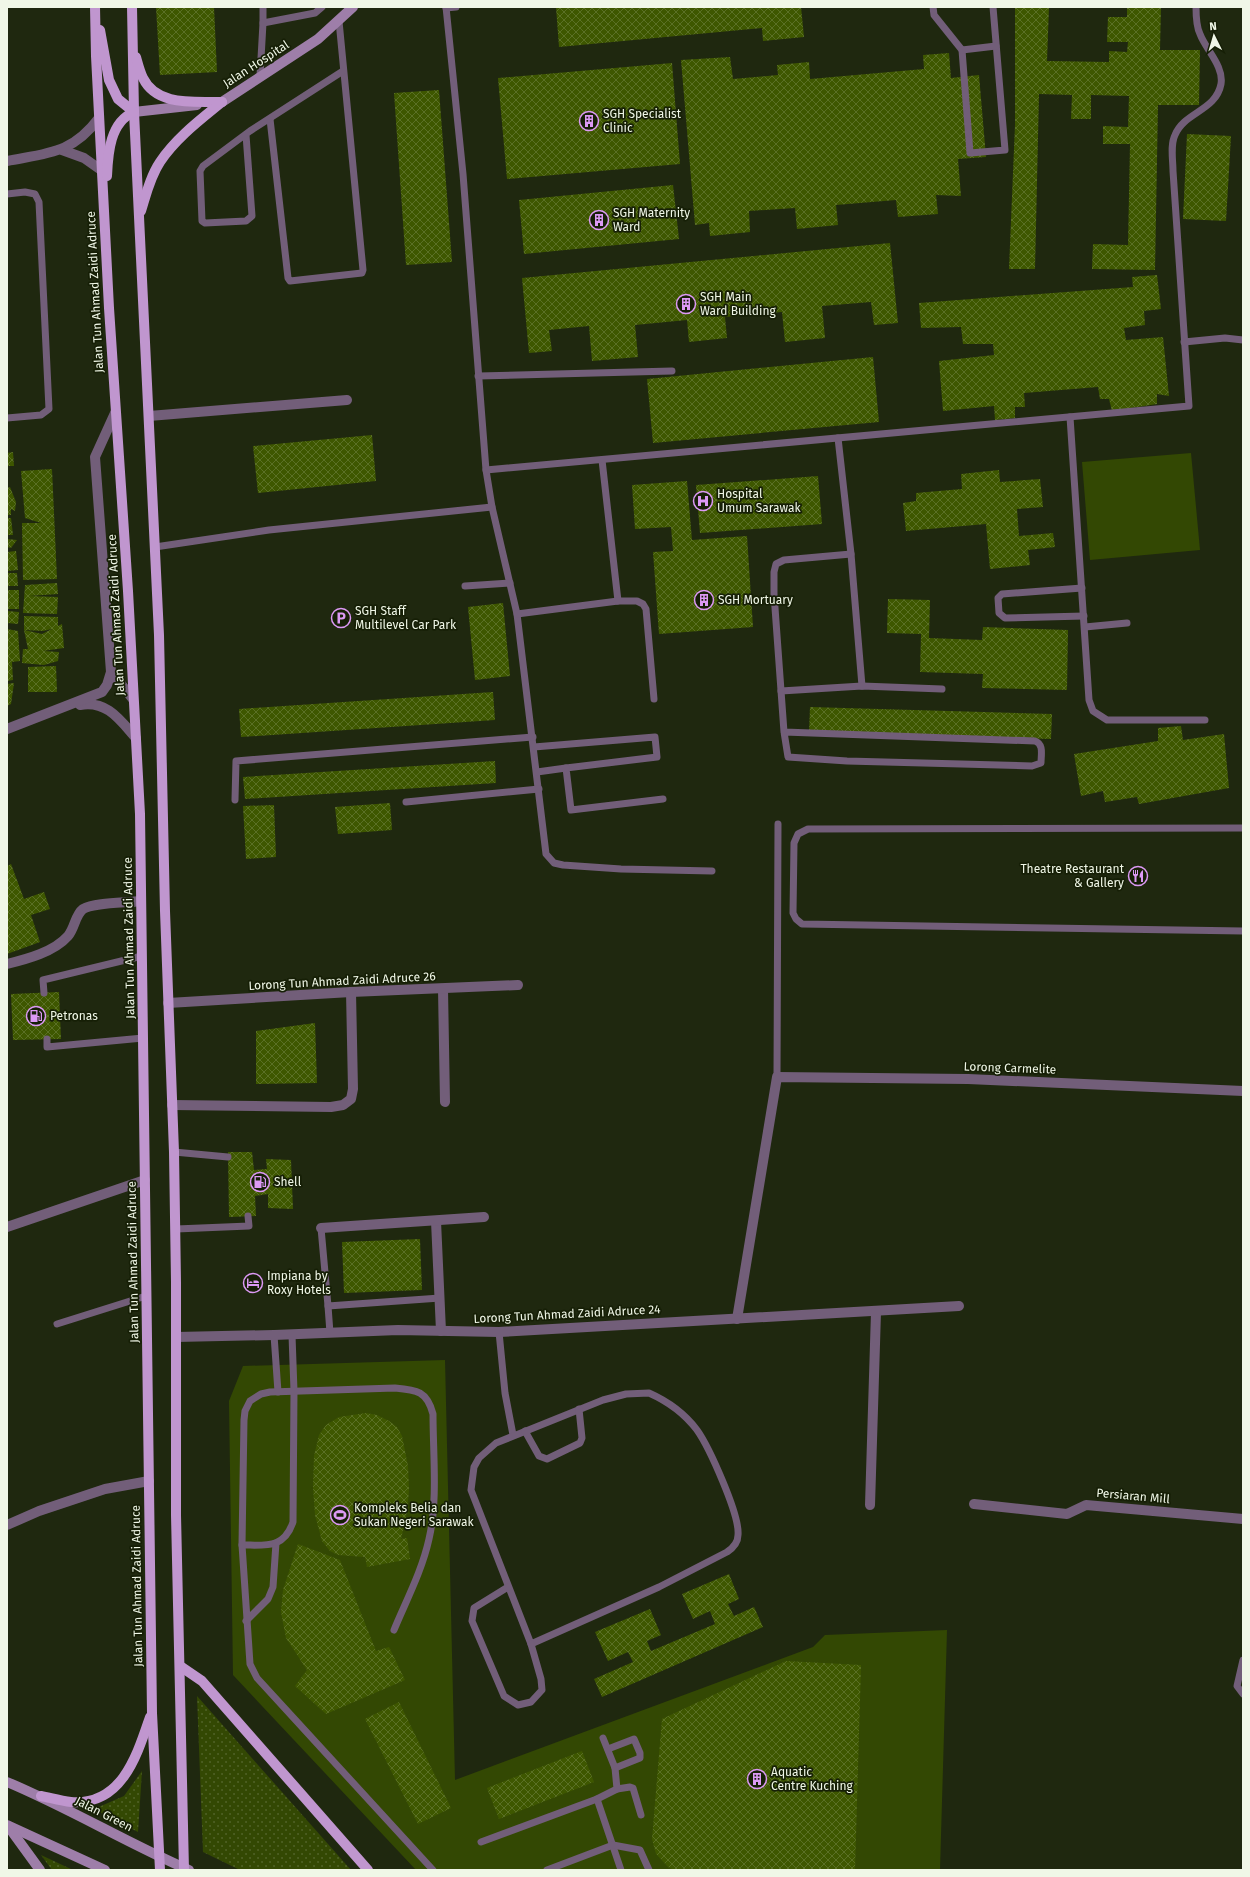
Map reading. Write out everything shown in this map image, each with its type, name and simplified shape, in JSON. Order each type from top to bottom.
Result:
[{"type":"main road","points":[[96,7],[109,80],[118,99],[134,112]]},
{"type":"main road","name":"Jalan Tun Ahmad Zaidi Adruce","points":[[96,7],[101,170],[115,413],[128,584],[140,814],[152,1713],[160,1870]]},
{"type":"main road","points":[[132,7],[134,112],[155,547],[168,1003],[174,1152],[176,1230],[176,1507],[186,1869]]},
{"type":"main road","name":"Jalan Hospital","points":[[134,112],[222,102],[318,39],[353,7]]},
{"type":"main road","points":[[133,50],[143,79],[158,95],[171,100],[222,102]]},
{"type":"main road","points":[[139,219],[149,185],[159,163],[175,143],[222,102]]},
{"type":"main road","points":[[105,220],[110,144],[117,125],[125,115],[134,112]]},
{"type":"main road","points":[[180,1666],[202,1681],[368,1870]]},
{"type":"main road","points":[[41,1796],[72,1802],[94,1800],[110,1792],[133,1764],[152,1713]]},
{"type":"main road","name":"Jalan Green","points":[[7,1782],[41,1796],[159,1857],[186,1869]]},
{"type":"main road","points":[[7,1825],[40,1870]]},
{"type":"main road","points":[[7,1825],[105,1870]]},
{"type":"street","points":[[7,161],[62,150],[80,140],[99,118]]},
{"type":"street","points":[[62,150],[84,158],[101,170]]},
{"type":"street","points":[[149,416],[347,400]]},
{"type":"street","points":[[7,730],[102,692],[107,685],[111,672],[95,457],[115,413]]},
{"type":"street","points":[[111,672],[133,699]]},
{"type":"street","points":[[70,706],[91,703],[106,708],[115,715],[136,738]]},
{"type":"street","points":[[7,964],[48,950],[60,942],[68,935],[78,913],[84,909],[92,906],[141,901]]},
{"type":"street","name":"Lorong Tun Ahmad Zaidi Adruce 26","points":[[168,1003],[351,992],[518,985]]},
{"type":"street","points":[[443,989],[445,1102]]},
{"type":"street","points":[[172,1105],[313,1107],[343,1105],[350,1099],[353,1089],[351,992]]},
{"type":"street","points":[[737,1319],[777,1077]]},
{"type":"street","name":"Lorong Carmelite","points":[[777,1077],[968,1078],[1243,1091]]},
{"type":"street","points":[[7,1227],[145,1180]]},
{"type":"street","points":[[321,1228],[484,1217]]},
{"type":"street","points":[[436,1221],[442,1330]]},
{"type":"street","name":"Lorong Tun Ahmad Zaidi Adruce 24","points":[[176,1337],[442,1330],[499,1332],[876,1312],[959,1306]]},
{"type":"street","points":[[870,1505],[876,1312]]},
{"type":"street","points":[[7,1525],[39,1511],[105,1489],[149,1481]]},
{"type":"street","name":"Persiaran Mill","points":[[974,1504],[1067,1514],[1086,1505],[1243,1519]]},
{"type":"lane","points":[[260,76],[264,7]]},
{"type":"lane","points":[[263,23],[315,13],[322,7]]},
{"type":"lane","points":[[456,7],[446,8],[464,174],[486,470],[492,508],[517,614],[546,854],[554,863],[563,866],[712,871]]},
{"type":"lane","points":[[933,7],[934,15],[962,50],[970,153],[1004,150],[993,7]]},
{"type":"lane","points":[[486,470],[1189,406],[1173,171],[1174,136],[1179,126],[1211,103],[1218,93],[1221,83],[1221,73],[1199,33],[1196,7]]},
{"type":"lane","points":[[270,119],[288,278],[290,281],[362,273],[363,270],[339,21]]},
{"type":"lane","points":[[962,50],[996,46]]},
{"type":"lane","points":[[246,135],[252,216],[246,221],[205,223],[202,221],[200,171],[208,162],[236,141],[343,71]]},
{"type":"lane","points":[[7,194],[25,192],[36,194],[39,202],[49,409],[41,415],[7,418]]},
{"type":"lane","points":[[1184,342],[1225,338],[1243,340]]},
{"type":"lane","points":[[478,376],[672,370]]},
{"type":"lane","points":[[1070,417],[1089,700],[1094,711],[1108,720],[1205,720]]},
{"type":"lane","points":[[838,438],[851,554],[862,686]]},
{"type":"lane","points":[[602,460],[618,601]]},
{"type":"lane","points":[[155,547],[269,530],[492,508]]},
{"type":"lane","points":[[784,732],[1035,741],[1039,742],[1042,746],[1040,763],[1032,766],[792,758],[786,754],[784,732],[774,594],[774,572],[776,564],[784,560],[851,554]]},
{"type":"lane","points":[[465,586],[510,583]]},
{"type":"lane","points":[[1082,588],[1002,594],[998,598],[998,603],[999,613],[1005,618],[1084,616]]},
{"type":"lane","points":[[517,614],[618,601],[637,601],[643,604],[646,609],[654,699]]},
{"type":"lane","points":[[1084,627],[1128,623]]},
{"type":"lane","points":[[781,690],[862,686],[942,689]]},
{"type":"lane","points":[[534,747],[655,736],[657,757],[537,772]]},
{"type":"lane","points":[[235,800],[236,761],[533,737]]},
{"type":"lane","points":[[566,768],[571,810],[663,799]]},
{"type":"lane","points":[[406,802],[539,789]]},
{"type":"lane","points":[[777,1077],[778,824]]},
{"type":"lane","points":[[1243,828],[808,829],[798,834],[794,842],[793,912],[796,919],[802,924],[1243,931]]},
{"type":"lane","points":[[44,993],[43,980],[142,956]]},
{"type":"lane","points":[[47,1039],[47,1046],[143,1038]]},
{"type":"lane","points":[[174,1152],[228,1157]]},
{"type":"lane","points":[[176,1230],[249,1226],[248,1216]]},
{"type":"lane","points":[[321,1228],[330,1333]]},
{"type":"lane","points":[[57,1324],[146,1296]]},
{"type":"lane","points":[[328,1306],[440,1298]]},
{"type":"lane","points":[[499,1332],[505,1393],[513,1435]]},
{"type":"lane","points":[[274,1335],[278,1392]]},
{"type":"lane","points":[[242,1545],[276,1544],[288,1534],[293,1522],[294,1391],[292,1335]]},
{"type":"lane","points":[[394,1630],[430,1539],[433,1514],[434,1483],[433,1414],[430,1404],[423,1394],[410,1389],[395,1388],[294,1391],[261,1394],[250,1401],[245,1411],[242,1545],[250,1664],[257,1678],[433,1870]]},
{"type":"lane","points":[[508,1587],[474,1608],[472,1621],[504,1696],[518,1705],[530,1702],[542,1690],[541,1679],[531,1644],[471,1490],[471,1480],[474,1467],[479,1458],[496,1443],[513,1435],[579,1409],[616,1397],[638,1393],[655,1396],[673,1406],[688,1419],[705,1444],[737,1521],[738,1535],[733,1548],[659,1587],[531,1644]]},
{"type":"lane","points":[[525,1431],[539,1456],[547,1459],[580,1443],[582,1438],[579,1409]]},
{"type":"lane","points":[[246,1621],[268,1599],[273,1587],[276,1544]]},
{"type":"lane","points":[[1243,1660],[1237,1686],[1243,1694]]},
{"type":"lane","points":[[603,1738],[615,1768],[617,1789]]},
{"type":"lane","points":[[608,1749],[634,1739],[640,1753],[640,1758],[636,1761],[615,1768]]},
{"type":"lane","points":[[481,1842],[597,1799],[617,1789],[633,1788],[641,1815]]},
{"type":"lane","points":[[597,1799],[622,1870]]},
{"type":"lane","points":[[547,1870],[613,1845],[640,1850],[649,1870]]},
{"type":"green space","points":[[1191,453],[1200,550],[1090,560],[1082,462]]},
{"type":"green space","name":"Kompleks Belia dan Sukan Negeri Sarawak","points":[[445,1360],[455,1780],[813,1647],[825,1635],[947,1630],[940,1870],[416,1870],[233,1675],[229,1401],[243,1366]]},
{"type":"green space","points":[[197,1696],[351,1870],[240,1870],[203,1852]]},
{"type":"green space","points":[[142,1771],[138,1832],[94,1809],[124,1796]]},
{"type":"green space","points":[[41,1855],[73,1870],[52,1870]]},
{"type":"building","points":[[156,7],[214,7],[217,72],[160,75]]},
{"type":"building","points":[[556,7],[801,7],[804,37],[763,41],[762,28],[559,47]]},
{"type":"building","points":[[1015,7],[1049,7],[1047,61],[1109,62],[1109,51],[1127,52],[1128,42],[1107,42],[1108,17],[1127,17],[1127,7],[1161,7],[1160,50],[1200,50],[1199,105],[1158,105],[1155,270],[1092,269],[1093,244],[1128,245],[1130,144],[1103,144],[1103,126],[1128,127],[1129,96],[1091,95],[1091,119],[1071,119],[1072,95],[1039,94],[1035,269],[1009,269],[1015,125]]},
{"type":"building","points":[[949,53],[951,78],[979,75],[986,157],[958,159],[961,196],[936,195],[938,214],[898,217],[896,200],[836,205],[838,225],[797,229],[795,208],[749,211],[750,232],[710,236],[709,223],[695,225],[681,60],[730,57],[733,79],[778,75],[777,65],[809,62],[810,79],[924,69],[923,55]]},
{"type":"building","name":"SGH Specialist Clinic","points":[[672,63],[680,164],[507,179],[498,78]]},
{"type":"building","points":[[439,90],[452,262],[406,265],[394,93]]},
{"type":"building","points":[[1187,134],[1231,136],[1226,221],[1183,219]]},
{"type":"building","name":"SGH Maternity Ward","points":[[673,185],[679,239],[524,254],[519,200]]},
{"type":"building","name":"SGH Main Ward Building","points":[[890,243],[898,323],[874,325],[871,302],[822,306],[825,338],[785,342],[782,312],[725,317],[727,338],[689,342],[687,320],[635,325],[638,357],[592,361],[589,326],[549,330],[552,351],[529,353],[522,278]]},
{"type":"building","points":[[1157,275],[1161,309],[1144,311],[1145,325],[1124,328],[1126,340],[1163,337],[1169,396],[1157,394],[1157,404],[1112,411],[1109,399],[1100,399],[1098,387],[1024,393],[1025,407],[1015,407],[1015,418],[995,420],[994,406],[943,411],[939,361],[994,355],[993,344],[963,344],[961,327],[921,328],[919,303],[1133,287],[1132,277]]},
{"type":"building","points":[[873,357],[879,422],[653,443],[647,379]]},
{"type":"building","points":[[372,435],[376,481],[258,493],[253,446]]},
{"type":"building","points":[[13,452],[14,466],[7,466],[7,453]]},
{"type":"building","points":[[52,469],[57,579],[23,580],[22,523],[41,523],[25,518],[21,471]]},
{"type":"building","points":[[999,470],[1000,482],[1040,479],[1043,507],[1017,509],[1019,536],[1053,533],[1055,547],[1028,550],[1030,565],[990,569],[986,524],[906,531],[903,503],[916,501],[916,493],[962,489],[961,474]]},
{"type":"building","points":[[818,476],[822,524],[700,533],[696,485]]},
{"type":"building","points":[[687,481],[692,540],[747,536],[753,627],[659,634],[653,552],[673,551],[671,527],[635,529],[632,485]]},
{"type":"building","points":[[10,487],[16,502],[15,511],[11,509],[11,515],[7,515],[7,488]]},
{"type":"building","points":[[7,518],[11,518],[13,535],[7,535]]},
{"type":"building","points":[[7,539],[17,540],[11,548],[7,547]]},
{"type":"building","points":[[16,551],[18,570],[7,571],[7,552]]},
{"type":"building","points":[[7,573],[17,573],[18,586],[7,586]]},
{"type":"building","points":[[57,583],[58,594],[29,596],[58,597],[57,614],[23,613],[25,585]]},
{"type":"building","points":[[7,590],[19,590],[19,609],[7,609]]},
{"type":"building","points":[[888,599],[930,600],[929,638],[982,640],[983,627],[1068,630],[1067,690],[982,688],[983,674],[920,672],[921,634],[887,633]]},
{"type":"building","points":[[503,603],[510,676],[475,680],[468,607]]},
{"type":"building","points":[[7,611],[19,612],[18,624],[7,623]]},
{"type":"building","points":[[24,616],[58,617],[58,626],[62,624],[64,648],[43,651],[59,652],[58,661],[44,665],[22,663],[23,649],[28,649],[24,630]],"holes":[[[52,629],[42,634],[24,630],[43,631]]]},
{"type":"building","points":[[7,629],[18,631],[20,661],[12,662],[13,680],[7,681]]},
{"type":"building","points":[[56,666],[57,692],[28,692],[28,667]]},
{"type":"building","points":[[14,683],[11,704],[7,706],[7,684]]},
{"type":"building","points":[[493,692],[495,720],[241,737],[239,709]]},
{"type":"building","points":[[810,707],[1052,714],[1051,739],[809,732]]},
{"type":"building","points":[[1181,726],[1183,740],[1224,734],[1229,788],[1139,804],[1137,797],[1105,802],[1103,791],[1081,796],[1074,754],[1158,741],[1158,728]]},
{"type":"building","points":[[495,761],[496,783],[245,799],[243,777]]},
{"type":"building","points":[[390,803],[392,830],[338,834],[335,807]]},
{"type":"building","points":[[274,805],[276,857],[246,859],[243,806]]},
{"type":"building","points":[[11,864],[24,899],[44,892],[50,909],[31,915],[40,942],[7,954],[7,866]]},
{"type":"building","name":"Petronas","points":[[59,992],[61,1039],[13,1040],[11,994]]},
{"type":"building","points":[[315,1023],[317,1083],[256,1084],[256,1031]]},
{"type":"building","name":"Shell","points":[[228,1152],[252,1152],[254,1170],[267,1169],[266,1159],[291,1160],[293,1209],[268,1208],[268,1194],[255,1196],[256,1216],[229,1217]]},
{"type":"building","points":[[420,1239],[422,1290],[344,1293],[342,1242]]},
{"type":"building","points":[[366,1413],[377,1415],[389,1421],[397,1427],[402,1436],[408,1466],[409,1490],[407,1512],[401,1539],[407,1538],[410,1559],[367,1567],[365,1557],[338,1555],[330,1551],[322,1541],[315,1515],[313,1487],[314,1456],[319,1435],[326,1425],[339,1417]]},
{"type":"building","points":[[298,1544],[340,1560],[376,1651],[389,1647],[405,1680],[326,1714],[295,1686],[307,1670],[286,1638],[281,1612],[283,1590]]},
{"type":"building","points":[[729,1574],[739,1599],[728,1604],[734,1616],[754,1607],[763,1627],[602,1697],[594,1679],[633,1662],[628,1652],[608,1661],[595,1632],[650,1609],[661,1635],[647,1641],[651,1651],[715,1624],[710,1611],[693,1619],[682,1594]]},
{"type":"building","name":"Aquatic Centre Kuching","points":[[786,1661],[861,1665],[855,1870],[674,1870],[668,1867],[656,1854],[652,1839],[662,1719]]},
{"type":"building","points":[[399,1702],[451,1808],[418,1824],[365,1719]]},
{"type":"building","points":[[582,1751],[594,1782],[499,1819],[487,1788]]},
{"type":"place","name":"SGH Specialist Clinic","points":[[589,121]]},
{"type":"place","name":"SGH Maternity Ward","points":[[599,220]]},
{"type":"place","name":"SGH Main Ward Building","points":[[686,304]]},
{"type":"place","name":"Hospital Umum Sarawak","points":[[703,501]]},
{"type":"place","name":"SGH Mortuary","points":[[704,600]]},
{"type":"place","name":"SGH Staff Multilevel Car Park","points":[[341,618]]},
{"type":"place","name":"Theatre Restaurant & Gallery","points":[[1138,876]]},
{"type":"place","name":"Petronas","points":[[36,1016]]},
{"type":"place","name":"Shell","points":[[260,1182]]},
{"type":"place","name":"Impiana by Roxy Hotels","points":[[253,1283]]},
{"type":"place","name":"Kompleks Belia dan Sukan Negeri Sarawak","points":[[340,1515]]},
{"type":"place","name":"Aquatic Centre Kuching","points":[[757,1779]]}]
